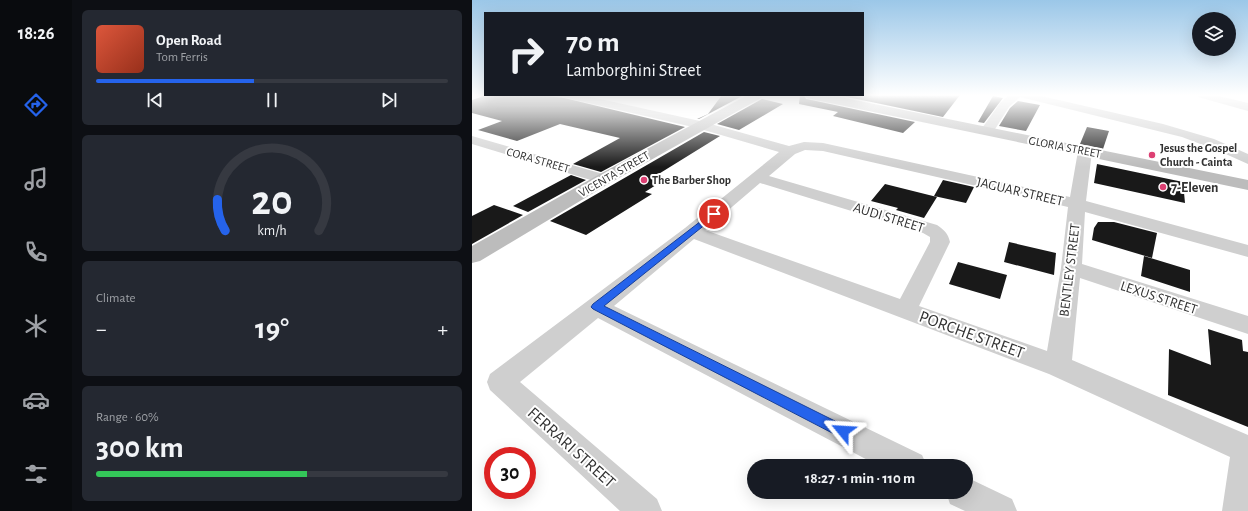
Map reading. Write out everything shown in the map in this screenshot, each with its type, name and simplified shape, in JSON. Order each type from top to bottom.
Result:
[{"type":"street","points":[[673,119],[700,125],[790,151]]},
{"type":"street","name":"VICENTA STREET","points":[[472,256],[604,179],[712,119]]},
{"type":"street","name":"GLORIA STREET","points":[[928,119],[1248,185]]},
{"type":"street","points":[[987,131],[995,119]]},
{"type":"street","points":[[1128,119],[1161,126],[1230,150],[1248,160]]},
{"type":"street","name":"CORA STREET","points":[[472,140],[604,179]]},
{"type":"street","name":"JAGUAR STREET","points":[[790,151],[804,146],[823,146],[1077,204],[1248,251]]},
{"type":"street","points":[[790,151],[692,232],[596,307],[897,459]]},
{"type":"street","name":"BENTLEY STREET","points":[[1058,366],[1071,268],[1077,204],[1085,151]]},
{"type":"street","name":"AUDI STREET","points":[[759,178],[930,229],[939,235],[940,242],[906,309]]},
{"type":"street","name":"PORCHE STREET","points":[[692,232],[906,309],[1058,366],[1247,449]]},
{"type":"street","name":"LEXUS STREET","points":[[1071,268],[1248,326]]},
{"type":"street","name":"FERRARI STREET","points":[[596,307],[500,382],[645,511]]},
{"type":"street","points":[[1239,511],[1247,449]]},
{"type":"street","points":[[973,498],[1000,511]]},
{"type":"building","points":[[494,119],[651,119],[685,127],[601,172],[573,164],[620,138],[560,124],[517,141],[478,130],[502,121]]},
{"type":"building","points":[[726,119],[758,119],[739,130],[717,124]]},
{"type":"building","points":[[845,119],[900,119],[915,122],[903,133]]},
{"type":"building","points":[[980,119],[987,119],[984,123],[978,122]]},
{"type":"building","points":[[1003,119],[1033,119],[1026,131],[999,126]]},
{"type":"building","points":[[1087,127],[1109,131],[1103,149],[1080,144]]},
{"type":"building","points":[[704,132],[720,136],[657,175],[667,178],[645,192],[652,194],[586,235],[550,221]]},
{"type":"building","points":[[1097,164],[1183,182],[1185,203],[1094,183]]},
{"type":"building","points":[[571,175],[586,180],[528,212],[513,206]]},
{"type":"building","points":[[943,180],[974,187],[966,203],[934,196]]},
{"type":"building","points":[[885,184],[937,197],[924,218],[896,210],[898,208],[871,201]]},
{"type":"building","points":[[494,205],[523,215],[472,244],[472,216]]},
{"type":"building","points":[[1098,222],[1114,222],[1157,233],[1152,258],[1092,240],[1094,228]]},
{"type":"building","points":[[1009,242],[1056,253],[1054,275],[1004,262]]},
{"type":"building","points":[[1144,256],[1190,270],[1190,292],[1141,276]]},
{"type":"building","points":[[958,262],[1007,275],[1000,299],[949,284]]},
{"type":"building","points":[[1208,329],[1242,340],[1243,351],[1248,352],[1248,427],[1168,395],[1169,349],[1211,365]]},
{"type":"place","name":"Jesus the Gospel Church - Cainta","points":[[1152,155]]},
{"type":"place","name":"The Barber Shop","points":[[644,180]]},
{"type":"place","name":"7-Eleven","points":[[1163,187]]},
{"type":"route","points":[[714,214],[596,307],[843,431]]}]
